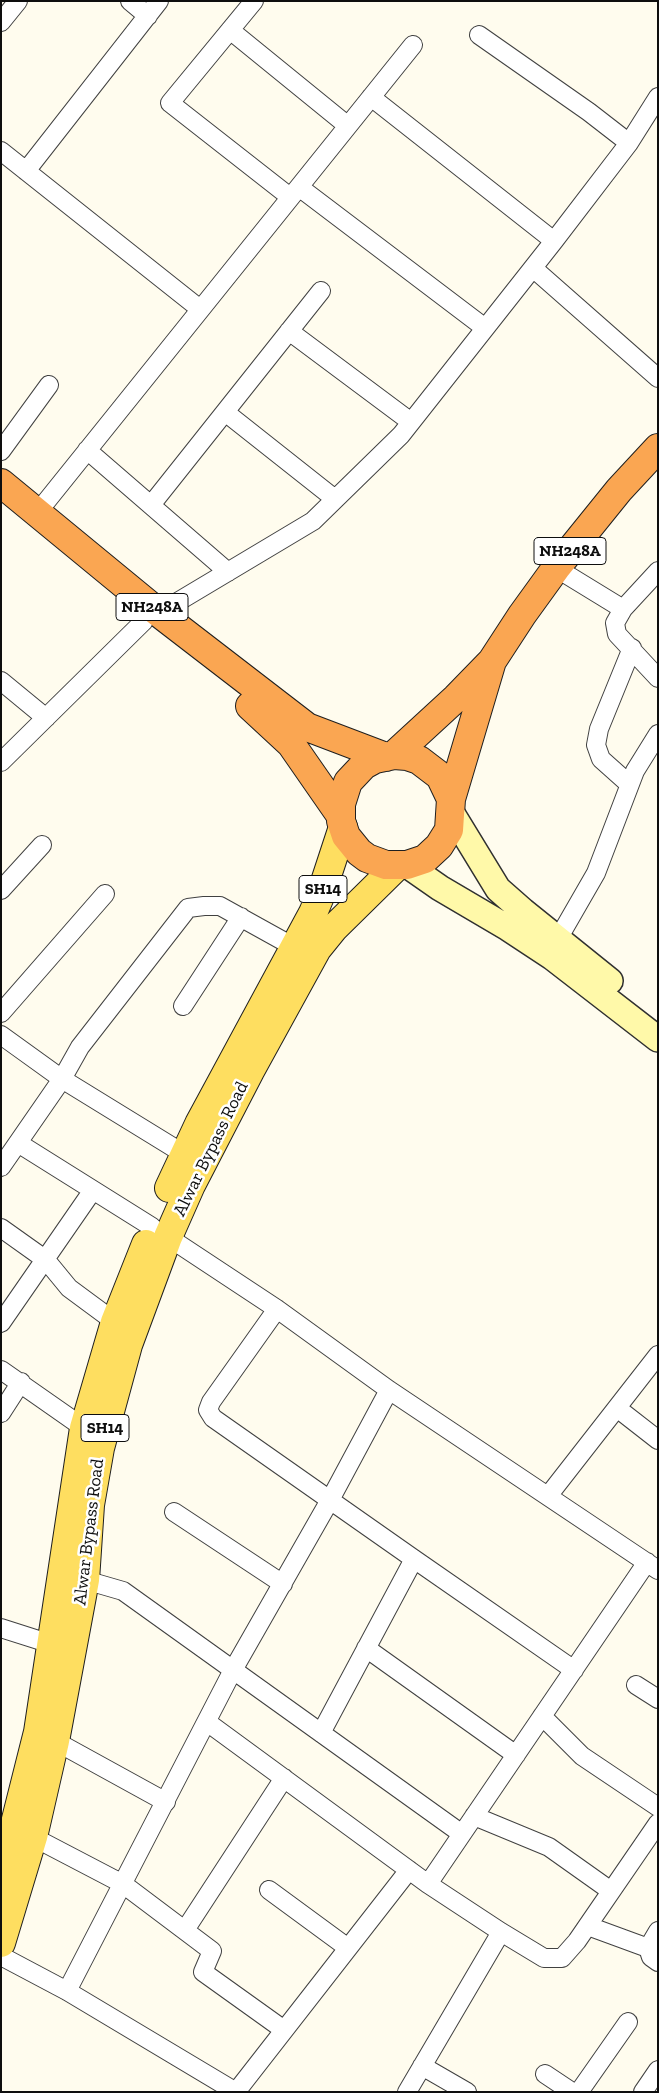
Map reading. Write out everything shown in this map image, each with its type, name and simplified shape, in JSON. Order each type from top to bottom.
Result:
[{"type":"highway","name":"NH248A","points":[[390,756],[456,698],[492,661],[556,568],[619,490],[658,448]]},
{"type":"highway","name":"NH248A","points":[[1,483],[291,744],[342,821],[352,845],[367,858],[401,866],[425,859],[439,846],[448,830],[451,805],[492,661]]},
{"type":"highway","name":"NH248A","points":[[1,502],[151,617],[306,728],[390,756]]},
{"type":"highway","name":"NH248A","points":[[342,821],[342,798],[348,782],[364,765],[374,759],[390,756],[407,756],[419,760],[440,776],[451,805]]},
{"type":"main road","name":"SH14","points":[[1,1879],[38,1732],[84,1428],[115,1322],[160,1232],[184,1154],[306,948],[342,821]]},
{"type":"main road","name":"SH14","points":[[306,948],[334,928],[401,866]]},
{"type":"main road","name":"Alwar Bypass Road","points":[[1,1943],[33,1837],[56,1741],[85,1580],[90,1505],[100,1448],[160,1232],[217,1132],[306,948]]},
{"type":"street","points":[[1,22],[18,1]]},
{"type":"street","points":[[130,1],[148,16]]},
{"type":"street","points":[[26,171],[160,1]]},
{"type":"street","points":[[254,1],[170,103],[485,328]]},
{"type":"street","points":[[230,30],[348,126]]},
{"type":"street","points":[[479,35],[589,112],[629,143]]},
{"type":"street","points":[[36,513],[413,45]]},
{"type":"street","points":[[371,97],[554,241]]},
{"type":"street","points":[[1,762],[151,617],[313,521],[401,436],[629,143],[658,97]]},
{"type":"street","points":[[1,152],[200,310]]},
{"type":"street","points":[[533,268],[658,378]]},
{"type":"street","points":[[152,505],[322,290]]},
{"type":"street","points":[[289,331],[411,422]]},
{"type":"street","points":[[1,451],[49,385]]},
{"type":"street","points":[[225,412],[335,499]]},
{"type":"street","points":[[88,450],[228,572]]},
{"type":"street","points":[[556,568],[623,609]]},
{"type":"street","points":[[658,571],[623,609],[615,623],[617,634],[658,678]]},
{"type":"street","points":[[629,784],[601,759],[596,745],[599,729],[632,648]]},
{"type":"street","points":[[1,680],[46,718]]},
{"type":"street","points":[[558,939],[596,873],[634,772],[658,734]]},
{"type":"street","points":[[451,805],[481,863],[498,888],[558,939],[658,1018]]},
{"type":"street","points":[[1,890],[42,845]]},
{"type":"street","points":[[401,866],[508,928],[552,957],[658,1039]]},
{"type":"street","points":[[1,1013],[105,894]]},
{"type":"street","points":[[1,1168],[62,1079],[80,1047],[188,908],[220,906],[306,948]]},
{"type":"street","points":[[183,1006],[241,917]]},
{"type":"street","points":[[1,1036],[62,1079],[184,1154]]},
{"type":"street","points":[[18,1144],[160,1232],[277,1310],[389,1390],[653,1566],[574,1670],[428,1884]]},
{"type":"street","points":[[1,1323],[46,1260],[92,1190]]},
{"type":"street","points":[[1,1228],[46,1260],[69,1288],[115,1322]]},
{"type":"street","points":[[277,1310],[211,1402],[208,1410],[214,1418],[414,1560],[574,1670]]},
{"type":"street","points":[[548,1496],[658,1355]]},
{"type":"street","points":[[1,1370],[21,1382],[84,1428]]},
{"type":"street","points":[[1,1413],[21,1382]]},
{"type":"street","points":[[67,1991],[233,1670],[330,1500],[389,1390]]},
{"type":"street","points":[[617,1408],[658,1440]]},
{"type":"street","points":[[174,1512],[283,1584]]},
{"type":"street","points":[[321,1733],[414,1560]]},
{"type":"street","points":[[85,1580],[123,1591],[462,1834]]},
{"type":"street","points":[[1,1628],[51,1644]]},
{"type":"street","points":[[366,1648],[516,1754]]},
{"type":"street","points":[[636,1685],[658,1699]]},
{"type":"street","points":[[542,1716],[582,1756],[658,1807]]},
{"type":"street","points":[[206,1722],[428,1884],[544,1958],[562,1958],[588,1926],[658,1823]]},
{"type":"street","points":[[56,1741],[166,1802]]},
{"type":"street","points":[[185,1930],[284,1778]]},
{"type":"street","points":[[474,1816],[549,1847],[612,1891]]},
{"type":"street","points":[[33,1837],[123,1884],[185,1930],[212,1951],[203,1972],[284,2030]]},
{"type":"street","points":[[1,1956],[67,1991],[236,2092],[409,1870]]},
{"type":"street","points":[[269,1890],[348,1948]]},
{"type":"street","points":[[588,1926],[653,1955],[658,1931]]},
{"type":"street","points":[[407,2092],[501,1932]]},
{"type":"street","points":[[579,2092],[628,2022]]},
{"type":"street","points":[[422,2066],[466,2092]]},
{"type":"street","points":[[643,2092],[658,2070]]},
{"type":"street","points":[[545,2074],[572,2092]]}]
